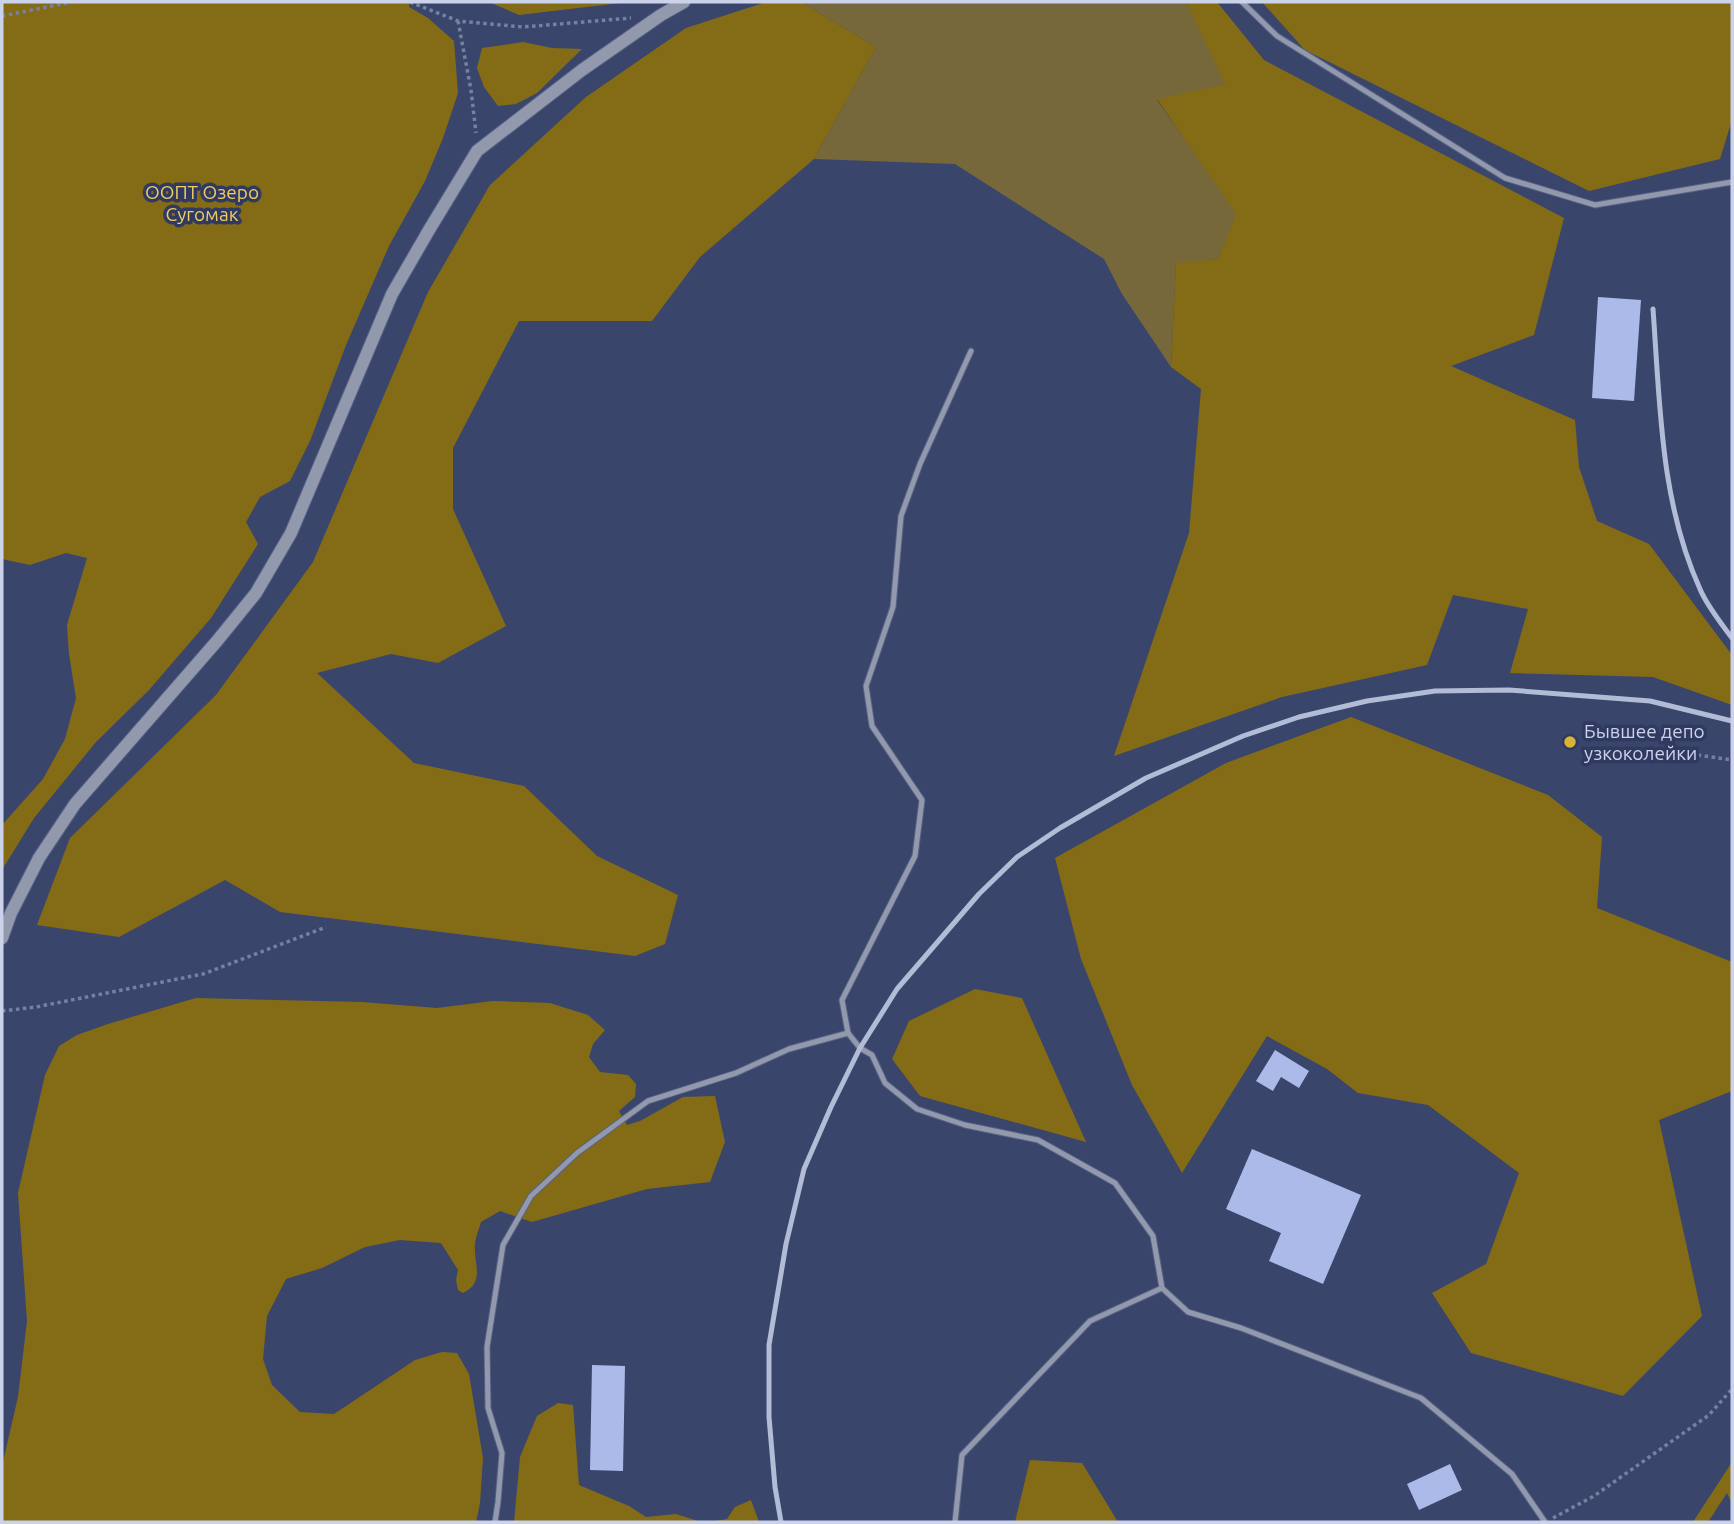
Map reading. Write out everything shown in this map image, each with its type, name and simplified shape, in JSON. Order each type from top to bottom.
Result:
[{"type":"street","points":[[2,938],[11,913],[39,858],[75,804],[256,593],[291,533],[392,294],[477,151],[582,70],[684,2]]},
{"type":"lane","points":[[1242,2],[1278,36],[1505,178],[1595,205],[1732,182]]},
{"type":"lane","points":[[971,351],[920,464],[901,516],[893,607],[866,686],[872,726],[922,800],[915,856],[842,1000],[848,1033],[860,1048],[872,1055],[885,1083],[917,1109],[965,1125],[1038,1140],[1115,1183],[1153,1236],[1162,1288],[1188,1312],[1241,1328],[1421,1398],[1512,1474],[1545,1522]]},
{"type":"lane","points":[[495,1522],[502,1453],[488,1408],[487,1347],[503,1245],[531,1196],[577,1153],[648,1101],[736,1073],[789,1049],[848,1033]]},
{"type":"lane","points":[[955,1522],[962,1455],[1090,1321],[1162,1288]]},
{"type":"path","points":[[2,16],[72,2]]},
{"type":"path","points":[[410,2],[458,21],[523,27],[634,18]]},
{"type":"path","points":[[458,21],[471,90],[477,151]]},
{"type":"path","points":[[1649,758],[1690,754],[1732,761]]},
{"type":"path","points":[[2,1011],[36,1007],[203,974],[326,927]]},
{"type":"path","points":[[1545,1522],[1594,1496],[1709,1415],[1732,1389]]},
{"type":"shaded area","points":[[801,2],[1186,2],[1226,84],[1157,100],[1237,213],[1218,259],[1176,264],[1171,367],[1122,294],[1104,259],[955,164],[814,159],[876,47]]},
{"type":"green space","name":"ООПТ Озеро Сугомак","points":[[2,2],[409,2],[409,7],[428,18],[454,41],[458,93],[425,181],[389,246],[346,345],[310,441],[290,481],[260,497],[246,522],[258,544],[211,618],[149,690],[96,742],[34,818],[2,870],[2,825],[43,779],[65,739],[76,698],[67,625],[87,558],[66,553],[30,565],[2,559]]},
{"type":"green space","points":[[489,2],[629,2],[519,15]]},
{"type":"green space","points":[[766,2],[801,2],[876,47],[814,159],[700,257],[652,321],[519,321],[453,448],[453,509],[506,626],[438,663],[391,654],[317,673],[414,763],[524,786],[597,856],[678,895],[665,944],[635,956],[280,912],[225,880],[119,937],[37,925],[70,838],[216,695],[313,562],[428,292],[490,185],[586,97],[686,28]]},
{"type":"green space","points":[[1186,2],[1217,2],[1264,60],[1564,218],[1534,335],[1451,366],[1575,420],[1579,467],[1597,521],[1649,544],[1732,655],[1732,705],[1653,677],[1510,673],[1528,609],[1453,595],[1427,665],[1282,697],[1114,756],[1189,533],[1201,389],[1171,367],[1176,263],[1218,259],[1236,214],[1157,99],[1225,84]]},
{"type":"green space","points":[[1262,2],[1732,2],[1732,120],[1720,159],[1589,191],[1305,50]]},
{"type":"green space","points":[[523,42],[552,48],[582,49],[537,93],[516,104],[498,106],[484,87],[477,68],[482,48]]},
{"type":"green space","points":[[1351,717],[1548,795],[1602,837],[1597,908],[1732,962],[1732,1091],[1659,1120],[1702,1316],[1623,1396],[1471,1353],[1432,1293],[1486,1264],[1519,1173],[1428,1105],[1358,1093],[1327,1069],[1267,1036],[1182,1173],[1132,1085],[1081,959],[1055,858],[1226,763]]},
{"type":"green space","points":[[975,989],[1022,998],[1086,1142],[920,1096],[892,1059],[909,1021]]},
{"type":"green space","points":[[196,998],[362,1002],[437,1008],[493,1001],[550,1003],[588,1015],[605,1030],[593,1044],[589,1057],[600,1072],[628,1075],[636,1084],[635,1097],[619,1111],[627,1125],[640,1121],[683,1097],[715,1096],[725,1142],[710,1182],[647,1189],[532,1222],[500,1211],[481,1222],[475,1243],[476,1278],[470,1289],[463,1293],[458,1290],[458,1270],[441,1243],[400,1240],[365,1247],[322,1268],[286,1279],[267,1316],[263,1359],[272,1385],[300,1412],[334,1414],[415,1360],[442,1352],[457,1353],[469,1374],[483,1458],[476,1522],[2,1522],[2,1466],[18,1397],[27,1321],[18,1193],[45,1075],[59,1046],[77,1035]]},
{"type":"green space","points":[[558,1403],[573,1405],[579,1485],[629,1506],[646,1517],[676,1514],[701,1522],[514,1522],[520,1457],[537,1416]]},
{"type":"green space","points":[[1030,1460],[1082,1463],[1118,1522],[1015,1522]]},
{"type":"green space","points":[[1732,1462],[1732,1504],[1727,1493],[1708,1522],[1693,1522]]},
{"type":"green space","points":[[751,1500],[759,1522],[709,1522],[727,1519],[735,1507]]},
{"type":"building","points":[[1598,297],[1641,300],[1634,401],[1592,398]]},
{"type":"building","points":[[1275,1050],[1309,1071],[1299,1088],[1281,1077],[1273,1091],[1256,1081]]},
{"type":"building","points":[[1252,1149],[1361,1195],[1323,1284],[1269,1261],[1281,1233],[1226,1209]]},
{"type":"building","points":[[592,1365],[625,1366],[623,1471],[590,1470]]},
{"type":"building","points":[[1450,1464],[1462,1490],[1419,1510],[1407,1484]]},
{"type":"railway","points":[[1653,309],[1660,416],[1669,487],[1677,521],[1687,556],[1703,595],[1732,638]]},
{"type":"railway","points":[[781,1522],[769,1417],[769,1345],[786,1244],[804,1169],[860,1048],[897,989],[979,894],[1017,857],[1060,828],[1146,778],[1243,736],[1299,717],[1367,701],[1435,691],[1509,690],[1650,701],[1732,721]]},
{"type":"place","name":"Бывшее депо узкоколейки","points":[[1570,742]]}]
